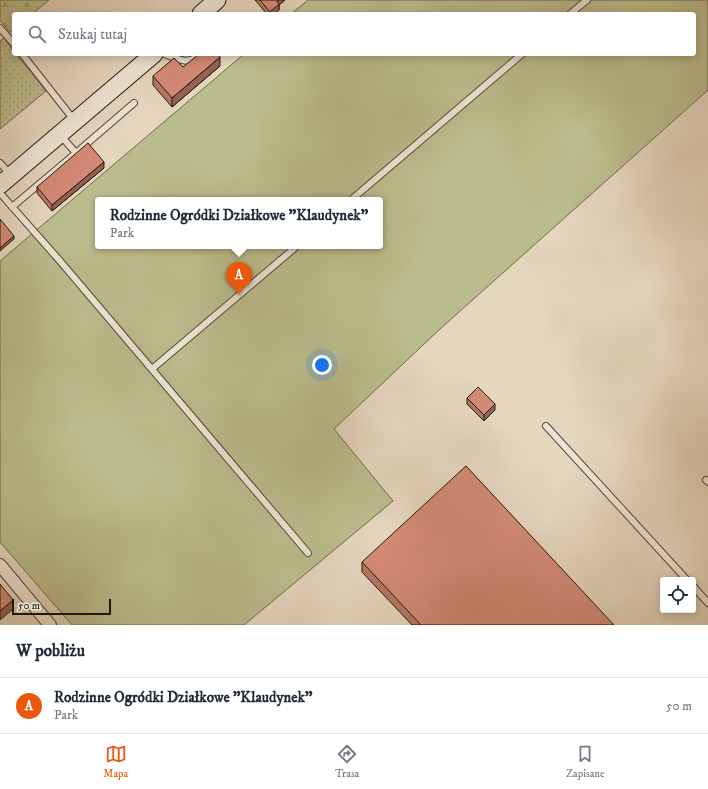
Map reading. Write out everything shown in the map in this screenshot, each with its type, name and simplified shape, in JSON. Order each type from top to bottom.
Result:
[{"type":"main road","points":[[203,12],[218,0]]},
{"type":"main road","points":[[6,180],[152,56]]},
{"type":"street","points":[[0,565],[50,625]]},
{"type":"lane","points":[[572,12],[587,0]]},
{"type":"lane","points":[[0,28],[12,42]]},
{"type":"lane","points":[[24,56],[76,121]]},
{"type":"lane","points":[[170,56],[185,61],[191,61],[198,56]]},
{"type":"lane","points":[[355,197],[520,56]]},
{"type":"lane","points":[[12,207],[134,103]]},
{"type":"lane","points":[[59,134],[76,153]]},
{"type":"lane","points":[[0,163],[6,180]]},
{"type":"lane","points":[[0,193],[60,261],[308,553]]},
{"type":"lane","points":[[152,369],[293,249]]},
{"type":"lane","points":[[546,426],[684,577]]},
{"type":"lane","points":[[696,589],[708,603]]},
{"type":"green space","points":[[0,0],[49,0],[34,12],[12,12],[12,30],[10,32],[0,20]]},
{"type":"green space","points":[[308,0],[708,0],[708,90],[440,329],[334,429],[393,501],[244,625],[72,625],[0,542],[0,261],[242,56],[696,56],[696,12],[293,12]]},
{"type":"green space","points":[[4,38],[12,48],[12,56],[18,56],[46,91],[0,129],[0,41]]},
{"type":"building","points":[[260,0],[278,0],[277,1],[279,4],[270,12]]},
{"type":"building","points":[[197,56],[220,57],[172,98],[153,76],[174,58],[183,67]]},
{"type":"building","points":[[88,143],[104,162],[52,205],[37,187]]},
{"type":"building","points":[[0,219],[14,236],[0,248]]},
{"type":"building","points":[[478,387],[495,404],[484,415],[467,398]]},
{"type":"building","points":[[466,466],[614,625],[421,625],[362,562]]},
{"type":"building","points":[[0,584],[13,600],[0,611]]},
{"type":"place","name":"Rodzinne Ogródki Działkowe \"Klaudynek\"","points":[[239,295]]}]
